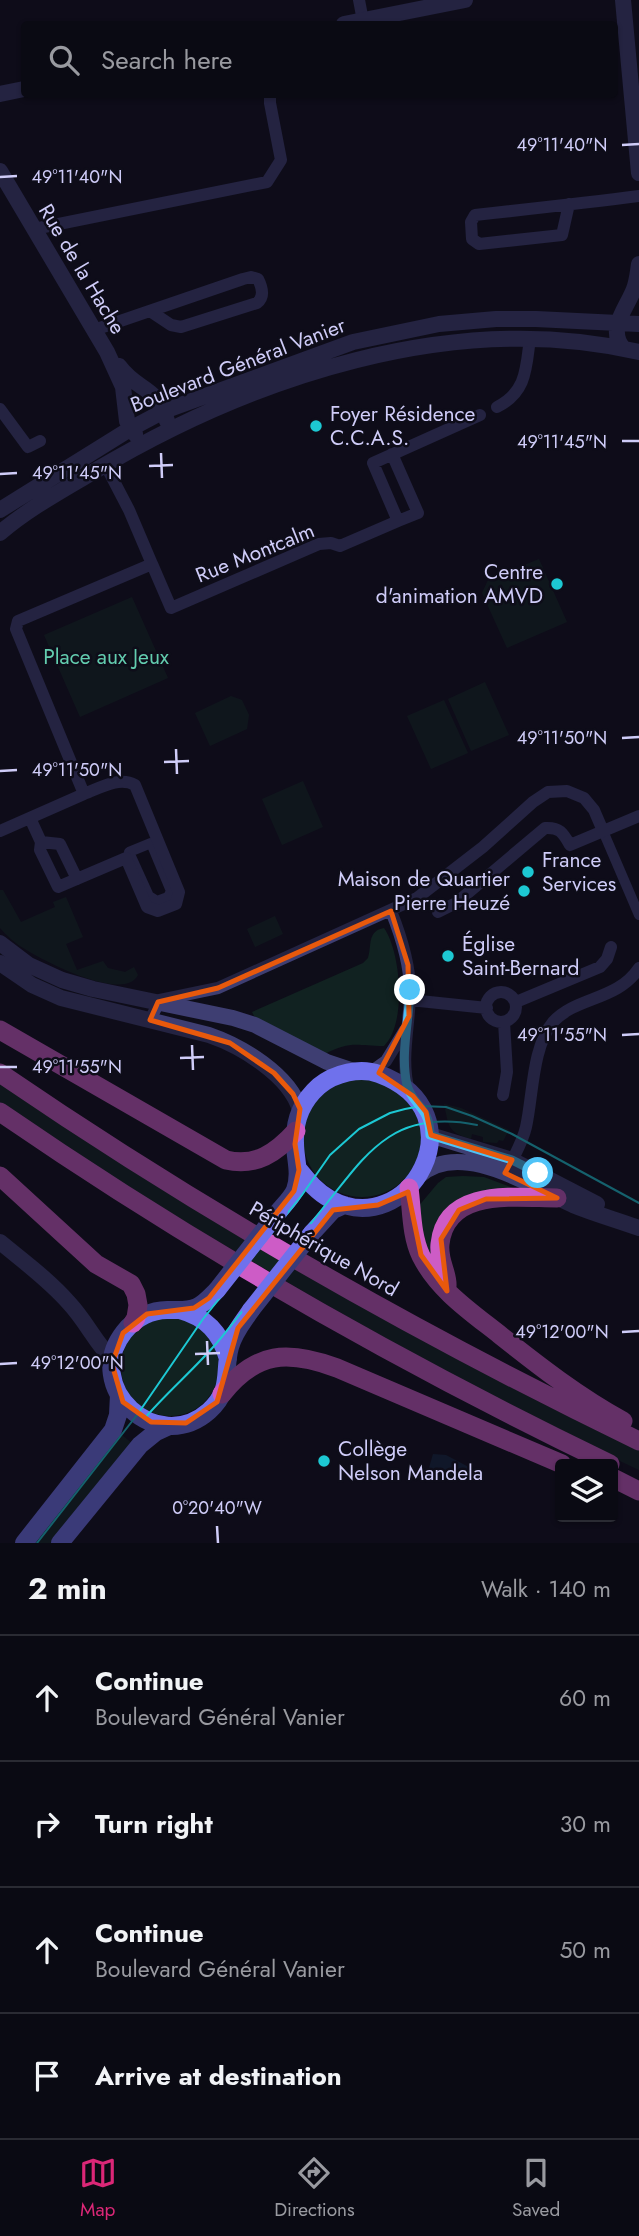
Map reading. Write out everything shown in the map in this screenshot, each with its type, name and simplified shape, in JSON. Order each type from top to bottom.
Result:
[{"type":"highway","points":[[0,1030],[226,1160],[246,1163],[262,1158],[281,1147],[296,1131]]},
{"type":"highway","name":"Périphérique Nord","points":[[0,1073],[144,1167],[320,1274],[558,1402],[639,1441]]},
{"type":"highway","points":[[0,1112],[158,1215],[396,1355],[599,1459]]},
{"type":"highway","points":[[0,1176],[96,1264],[131,1284],[138,1305],[136,1318],[128,1328]]},
{"type":"highway","points":[[414,1182],[413,1229],[421,1255],[436,1279],[474,1315],[565,1385],[639,1430]]},
{"type":"highway","points":[[446,1290],[447,1281],[439,1255],[441,1239],[447,1223],[459,1210],[473,1202],[486,1199],[557,1198]]},
{"type":"highway","points":[[396,1355],[411,1375],[576,1459]]},
{"type":"highway","points":[[222,1394],[237,1376],[259,1362],[282,1356],[306,1358],[337,1368],[555,1461]]},
{"type":"highway","points":[[618,1468],[639,1478]]},
{"type":"highway","points":[[618,1480],[639,1491]]},
{"type":"highway","points":[[618,1488],[639,1497]]},
{"type":"main road","points":[[169,1426],[143,1420],[127,1407],[119,1395],[113,1377],[112,1359],[118,1342],[128,1328],[153,1312],[200,1305],[217,1290],[279,1211],[294,1191],[299,1170],[296,1131],[300,1110],[308,1097],[330,1079],[363,1071],[386,1076],[409,1091],[426,1112],[430,1135],[426,1160],[414,1182],[396,1198],[366,1207],[344,1205],[319,1192],[299,1170]]},
{"type":"main road","points":[[60,1543],[140,1445],[156,1432],[169,1426],[201,1417],[213,1406],[222,1394],[228,1377],[228,1359],[233,1338],[251,1310],[333,1210],[344,1205]]},
{"type":"main road","points":[[180,1310],[196,1315],[210,1326],[220,1338],[228,1359]]},
{"type":"main road","points":[[24,1543],[116,1425],[119,1395]]},
{"type":"street","points":[[359,0],[363,21],[465,0]]},
{"type":"street","points":[[623,0],[639,173]]},
{"type":"street","points":[[0,93],[21,90]]},
{"type":"street","points":[[34,229],[267,182],[281,160],[270,98]]},
{"type":"street","name":"Rue de la Hache","points":[[0,171],[107,352],[123,387],[127,421],[141,443]]},
{"type":"street","points":[[569,204],[562,235],[479,244],[472,239],[471,222],[475,215],[569,204],[639,196]]},
{"type":"street","points":[[631,350],[618,337],[618,322],[634,288],[639,264]]},
{"type":"street","points":[[94,330],[150,311],[251,277],[258,279],[262,294],[257,303],[181,327],[171,326],[150,311]]},
{"type":"street","name":"Boulevard Général Vanier","points":[[0,510],[130,429],[164,411],[330,349],[416,328],[496,319],[639,324]]},
{"type":"street","points":[[497,407],[511,400],[519,390],[526,369],[530,338]]},
{"type":"street","name":"Boulevard Général Vanier","points":[[0,533],[23,515],[141,443],[281,384],[366,358],[441,343],[480,339],[570,339],[631,350]]},
{"type":"street","name":"Rue de la Hache","points":[[107,352],[132,380],[152,391],[164,411]]},
{"type":"street","points":[[0,409],[28,447],[40,441]]},
{"type":"street","points":[[164,411],[170,430]]},
{"type":"street","points":[[392,454],[418,513],[398,522],[373,463],[392,454],[480,415]]},
{"type":"street","name":"Rue Montcalm","points":[[106,464],[171,608],[320,544],[331,543],[340,547],[398,522]]},
{"type":"street","points":[[84,794],[16,629],[18,621],[152,564]]},
{"type":"street","points":[[0,831],[84,794],[118,781],[135,785],[179,892],[176,904],[158,911],[147,907],[126,859],[58,887],[40,850],[41,842],[30,818]]},
{"type":"street","points":[[158,1002],[218,988],[417,898],[492,839],[533,802],[554,791],[567,791],[584,798],[594,810],[639,915]]},
{"type":"street","points":[[438,912],[456,903],[545,828],[555,827],[561,831],[570,845],[639,816]]},
{"type":"street","points":[[41,842],[60,844],[77,879]]},
{"type":"street","points":[[151,843],[170,886],[170,892],[163,900],[152,899],[129,852],[151,843]]},
{"type":"street","points":[[391,911],[408,965],[410,1000],[405,1069],[409,1091]]},
{"type":"street","points":[[0,943],[20,959],[52,977],[93,989],[233,1018],[255,1025],[327,1062],[363,1071],[386,1062],[407,1027]]},
{"type":"street","points":[[516,1002],[600,967],[607,959],[611,947]]},
{"type":"street","points":[[0,963],[32,985],[61,998],[209,1035],[237,1047],[274,1073],[293,1094],[300,1110]]},
{"type":"street","points":[[509,1167],[526,1128],[542,1042],[553,1022],[561,1015],[620,988],[639,968]]},
{"type":"street","points":[[497,993],[510,995],[516,1002],[516,1012],[509,1020],[499,1022],[490,1017],[486,1007],[489,999],[497,993]]},
{"type":"street","points":[[410,1000],[486,1007]]},
{"type":"street","points":[[150,1020],[158,1002]]},
{"type":"street","points":[[503,1095],[507,1072],[504,1021]]},
{"type":"street","points":[[430,1135],[509,1167],[557,1198],[599,1216],[635,1226]]},
{"type":"street","points":[[414,1182],[434,1165],[448,1162],[509,1167],[543,1175],[635,1226]]},
{"type":"street","points":[[0,1241],[69,1303],[91,1330],[100,1347],[112,1359]]},
{"type":"street","points":[[91,1330],[107,1334],[128,1328]]},
{"type":"highlighted area","points":[[391,911],[408,965],[409,1016],[379,1073],[413,1096],[426,1112],[431,1135],[512,1160],[505,1173],[557,1198],[486,1199],[459,1210],[441,1239],[447,1291],[421,1255],[408,1192],[378,1205],[333,1210],[238,1328],[217,1402],[186,1423],[151,1422],[123,1402],[112,1364],[123,1333],[147,1314],[194,1308],[209,1298],[294,1191],[299,1170],[295,1144],[300,1109],[293,1094],[274,1073],[230,1043],[150,1020],[158,1002],[218,988]]},
{"type":"green space","points":[[539,559],[567,622],[507,648],[482,593],[488,580]]},
{"type":"green space","name":"Place aux Jeux","points":[[132,597],[168,678],[80,717],[44,635]]},
{"type":"green space","points":[[485,682],[509,735],[471,751],[448,699]]},
{"type":"green space","points":[[231,696],[242,700],[249,715],[247,729],[210,746],[195,713]]},
{"type":"green space","points":[[444,700],[468,753],[431,769],[407,716]]},
{"type":"green space","points":[[303,781],[323,827],[282,845],[262,799]]},
{"type":"green space","points":[[0,890],[3,890],[21,922],[55,907],[53,902],[66,897],[83,937],[66,944],[77,970],[103,961],[108,968],[125,972],[134,967],[138,975],[130,982],[101,982],[65,970],[22,947],[0,928]]},
{"type":"green space","points":[[275,916],[283,934],[255,947],[247,929]]},
{"type":"green space","points":[[384,928],[390,939],[398,970],[399,1005],[391,1036],[384,1046],[347,1046],[323,1055],[254,1016],[252,1012],[363,963],[368,958],[373,935]]},
{"type":"green space","points":[[362,1079],[385,1084],[404,1096],[416,1115],[421,1138],[416,1161],[404,1180],[385,1192],[362,1197],[339,1192],[320,1180],[308,1161],[303,1138],[308,1115],[320,1096],[339,1084]]},
{"type":"green space","points":[[0,1083],[235,1229],[393,1323],[474,1368],[639,1450],[639,1470],[442,1370],[325,1304],[132,1191],[0,1104]]},
{"type":"green space","points":[[444,1104],[461,1108],[509,1130],[503,1141],[499,1140],[497,1143],[483,1142],[483,1137],[472,1134],[471,1139],[457,1134],[450,1127]]},
{"type":"green space","points":[[446,1177],[484,1177],[524,1192],[448,1210],[436,1274],[427,1256],[417,1208]]},
{"type":"green space","points":[[170,1318],[189,1322],[205,1332],[215,1348],[219,1367],[215,1386],[205,1402],[189,1412],[170,1416],[151,1412],[135,1402],[125,1386],[121,1367],[125,1348],[135,1332],[151,1322]]},
{"type":"green space","points":[[116,1430],[134,1445],[54,1543],[32,1543]]},
{"type":"water","points":[[433,1454],[446,1455],[478,1472],[476,1477],[431,1481],[427,1475]]},
{"type":"tram line","points":[[37,1543],[137,1415],[203,1319],[302,1195],[330,1155],[359,1129],[390,1113],[405,1109],[421,1106],[446,1107],[512,1134],[639,1203]]},
{"type":"tram line","points":[[144,1419],[221,1338],[348,1176],[371,1151],[399,1131],[420,1124],[454,1122],[477,1125]]},
{"type":"place","name":"Foyer Résidence C.C.A.S.","points":[[316,426]]},
{"type":"place","name":"Centre d'animation AMVD","points":[[557,584]]},
{"type":"place","name":"France Services","points":[[528,872]]},
{"type":"place","name":"Maison de Quartier Pierre Heuzé","points":[[524,891]]},
{"type":"place","name":"Église Saint-Bernard","points":[[448,956]]},
{"type":"place","name":"Collège Nelson Mandela","points":[[324,1461]]},
{"type":"route","points":[[410,990],[405,1077],[409,1091],[426,1112],[430,1135],[512,1160],[538,1173]]}]
